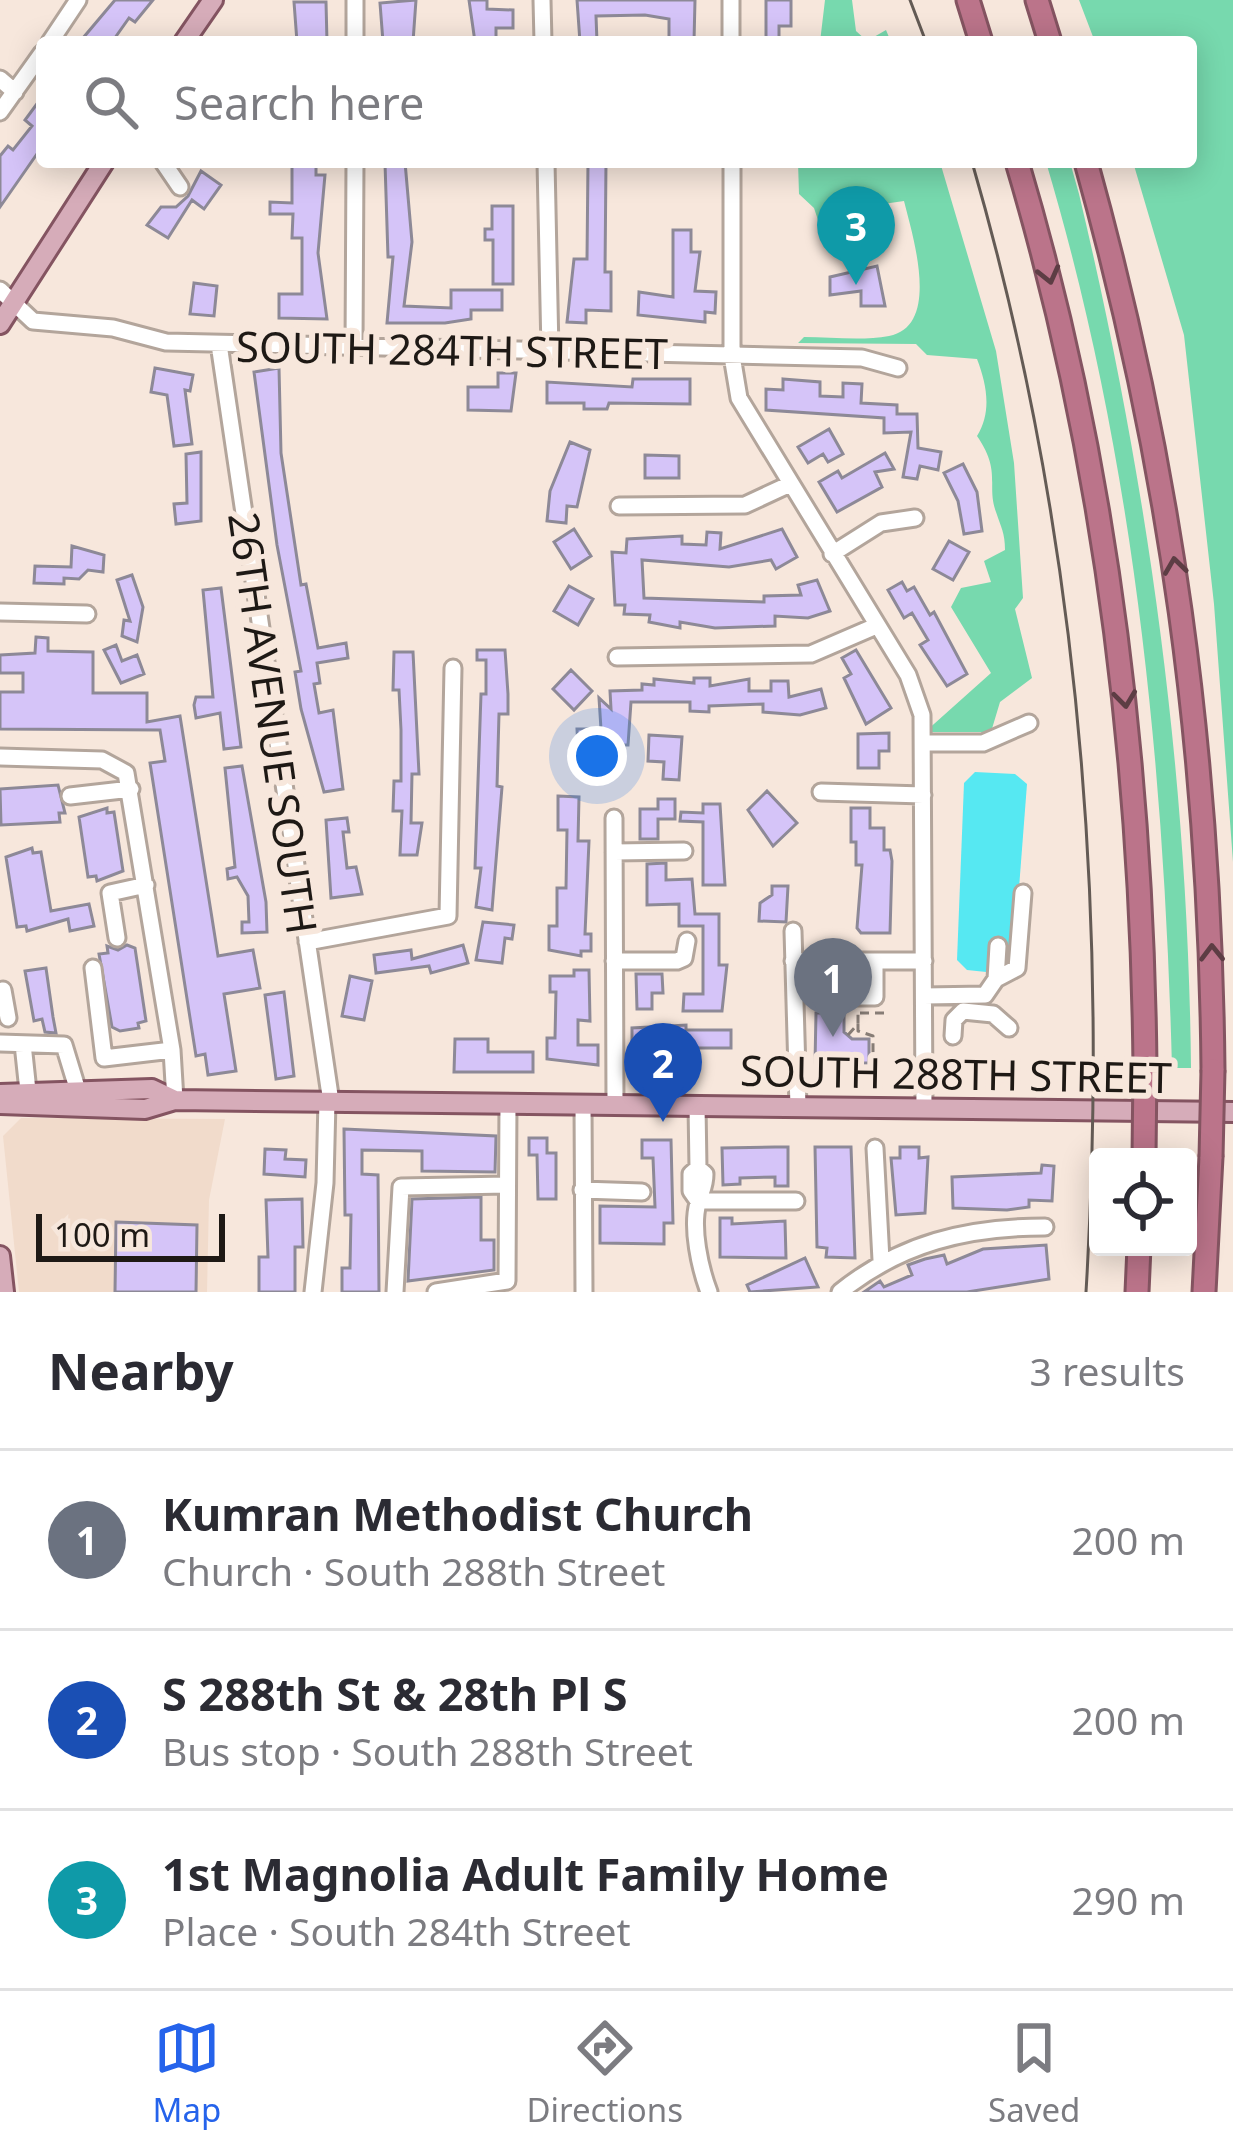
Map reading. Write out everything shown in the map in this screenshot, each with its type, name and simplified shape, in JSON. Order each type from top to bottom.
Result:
[{"type":"highway","points":[[968,0],[979,36]]},
{"type":"highway","points":[[1037,0],[1048,36]]},
{"type":"highway","points":[[1019,168],[1070,358],[1120,658],[1144,914],[1144,1148]]},
{"type":"highway","points":[[1089,168],[1132,328],[1184,631],[1206,826],[1213,1070],[1204,1292]]},
{"type":"highway","points":[[1137,1292],[1139,1256]]},
{"type":"main road","points":[[188,36],[213,0]]},
{"type":"main road","points":[[0,324],[7,296],[100,168]]},
{"type":"main road","name":"SOUTH 288TH STREET","points":[[0,1094],[152,1089],[175,1100]]},
{"type":"main road","name":"SOUTH 288TH STREET","points":[[0,1104],[145,1109],[175,1100],[1233,1112]]},
{"type":"main road","points":[[0,1256],[2,1283]]},
{"type":"street","points":[[54,36],[78,0]]},
{"type":"street","points":[[355,0],[355,36]]},
{"type":"street","points":[[542,0],[543,36]]},
{"type":"street","points":[[731,0],[731,36]]},
{"type":"street","points":[[0,112],[36,62]]},
{"type":"street","points":[[0,79],[15,92]]},
{"type":"street","points":[[167,168],[180,187]]},
{"type":"street","points":[[354,347],[355,168]]},
{"type":"street","points":[[546,168],[550,350]]},
{"type":"street","points":[[731,168],[732,356],[744,409],[918,694],[924,1108]]},
{"type":"street","name":"SOUTH 284TH STREET","points":[[7,296],[45,324],[219,344],[862,358],[898,368]]},
{"type":"street","name":"26TH AVENUE SOUTH","points":[[219,344],[329,1101],[314,1292]]},
{"type":"street","points":[[619,506],[745,505],[788,485]]},
{"type":"street","points":[[832,554],[880,523],[915,518]]},
{"type":"street","points":[[0,612],[87,614]]},
{"type":"street","points":[[617,656],[802,656],[838,647],[876,626]]},
{"type":"street","points":[[307,942],[424,925],[448,916],[453,668]]},
{"type":"street","points":[[922,743],[983,743],[1029,723]]},
{"type":"street","points":[[0,757],[88,758],[120,766],[131,789],[172,1050],[175,1100]]},
{"type":"street","points":[[70,796],[131,789]]},
{"type":"street","points":[[820,792],[923,795]]},
{"type":"street","points":[[614,818],[615,1105]]},
{"type":"street","points":[[614,852],[684,851]]},
{"type":"street","points":[[117,938],[110,893],[146,885]]},
{"type":"street","points":[[924,996],[985,995],[997,979],[1018,968],[1023,893]]},
{"type":"street","points":[[793,931],[798,1107]]},
{"type":"street","points":[[614,961],[677,961],[684,958],[687,941]]},
{"type":"street","points":[[997,979],[998,946]]},
{"type":"street","points":[[793,961],[924,961]]},
{"type":"street","points":[[827,961],[827,997],[858,1005],[875,997],[875,961]]},
{"type":"street","points":[[94,968],[104,1058],[172,1050]]},
{"type":"street","points":[[1,984],[8,1018]]},
{"type":"street","points":[[949,995],[963,1010],[993,1014],[1009,1028]]},
{"type":"street","points":[[953,1036],[954,1020],[963,1010]]},
{"type":"street","points":[[0,1043],[64,1045],[78,1090]]},
{"type":"street","points":[[23,1044],[28,1090]]},
{"type":"street","points":[[436,1292],[507,1281],[508,1103]]},
{"type":"street","points":[[583,1104],[584,1292]]},
{"type":"street","points":[[698,1106],[698,1168],[705,1174],[705,1191],[698,1202],[700,1261],[709,1292]]},
{"type":"street","points":[[875,1148],[881,1260]]},
{"type":"street","points":[[395,1292],[400,1187],[507,1184]]},
{"type":"street","points":[[582,1190],[642,1192]]},
{"type":"street","points":[[698,1202],[796,1201]]},
{"type":"street","points":[[840,1292],[881,1260],[982,1229],[1045,1227]]},
{"type":"path","points":[[873,1059],[873,1036],[858,1030],[858,1005],[889,1013]]},
{"type":"path","points":[[848,1035],[858,1024]]},
{"type":"shaded area","points":[[21,1118],[225,1119],[209,1200],[207,1292],[19,1292],[3,1136]]},
{"type":"green space","points":[[825,0],[852,0],[856,31],[862,36],[821,36]]},
{"type":"green space","points":[[1079,0],[1233,0],[1233,862],[1214,604],[1184,335],[1135,168],[1197,168],[1197,36],[1093,36]]},
{"type":"green space","points":[[798,168],[942,168],[996,351],[1014,463],[1023,598],[1015,609],[1032,678],[1000,702],[991,732],[925,732],[991,673],[951,607],[961,588],[991,582],[984,561],[1005,550],[989,459],[977,436],[986,408],[977,359],[927,355],[916,344],[798,343],[804,337],[889,336],[905,329],[919,298],[917,256],[904,201],[841,210],[825,241],[814,208],[799,194]]},
{"type":"green space","points":[[1048,168],[1072,168],[1079,194],[1144,519],[1182,847],[1191,1068],[1172,1068],[1161,839],[1139,611],[1102,385]]},
{"type":"water","points":[[975,772],[1015,774],[1027,784],[1013,966],[996,973],[967,970],[957,960],[964,783]]},
{"type":"building","points":[[115,0],[153,0],[135,22],[129,18],[116,36],[85,36]]},
{"type":"building","points":[[416,0],[413,36],[383,36],[380,3]]},
{"type":"building","points":[[469,0],[487,0],[487,9],[513,10],[513,28],[496,28],[496,36],[474,36]]},
{"type":"building","points":[[577,0],[695,0],[694,36],[669,36],[669,19],[645,15],[596,16],[597,36],[580,36]]},
{"type":"building","points":[[766,0],[791,0],[791,26],[779,26],[779,36],[766,36]]},
{"type":"building","points":[[294,2],[326,2],[327,36],[297,36]]},
{"type":"building","points":[[36,105],[36,155],[0,207],[0,156],[8,146],[13,150],[32,126],[25,120]]},
{"type":"building","points":[[292,168],[316,168],[316,175],[325,175],[318,253],[327,319],[279,318],[279,294],[302,294],[302,238],[292,238],[293,214],[270,214],[270,202],[292,203]]},
{"type":"building","points":[[385,168],[406,168],[412,242],[404,306],[451,308],[451,290],[502,290],[502,310],[471,310],[471,319],[445,323],[387,323],[393,257],[388,257]]},
{"type":"building","points":[[588,168],[606,168],[605,272],[611,272],[611,311],[586,310],[586,323],[567,322],[574,259],[587,259]]},
{"type":"building","points":[[201,171],[221,185],[204,209],[192,200],[168,238],[147,225],[161,207],[176,207],[188,196]]},
{"type":"building","points":[[492,206],[513,206],[513,284],[493,284],[493,240],[485,240],[485,229],[492,229]]},
{"type":"building","points":[[673,230],[691,230],[691,252],[700,252],[695,291],[716,292],[715,313],[705,312],[705,322],[638,315],[639,292],[673,297]]},
{"type":"building","points":[[877,266],[885,306],[861,306],[861,291],[830,295],[830,277]]},
{"type":"building","points":[[194,283],[217,286],[214,316],[190,314]]},
{"type":"building","points":[[155,368],[193,375],[190,391],[185,390],[192,444],[174,446],[167,395],[151,392]]},
{"type":"building","points":[[279,368],[281,453],[301,585],[306,584],[318,648],[346,643],[348,658],[317,663],[320,683],[314,684],[319,713],[333,710],[343,789],[324,792],[301,709],[295,672],[301,671],[277,545],[254,372]]},
{"type":"building","points":[[498,373],[516,373],[511,411],[468,410],[468,387],[498,387]]},
{"type":"building","points":[[633,379],[690,379],[690,404],[609,403],[607,409],[584,409],[584,403],[547,403],[547,382],[632,387]]},
{"type":"building","points":[[783,379],[820,382],[820,396],[843,397],[843,383],[862,384],[861,403],[897,405],[897,414],[917,414],[918,448],[941,452],[938,470],[920,466],[917,479],[903,477],[911,432],[884,433],[884,418],[766,410],[766,389],[783,390]]},
{"type":"building","points":[[829,429],[843,454],[828,462],[823,454],[808,463],[798,447]]},
{"type":"building","points":[[570,442],[590,450],[577,507],[567,506],[566,523],[547,521],[550,491]]},
{"type":"building","points":[[201,452],[201,521],[176,524],[174,504],[187,503],[186,454]]},
{"type":"building","points":[[885,453],[894,469],[875,472],[882,487],[837,512],[819,482],[838,471],[842,478]]},
{"type":"building","points":[[645,455],[679,456],[679,478],[645,478]]},
{"type":"building","points":[[963,464],[977,492],[982,531],[964,534],[958,501],[944,473]]},
{"type":"building","points":[[574,529],[591,556],[571,569],[554,542]]},
{"type":"building","points":[[782,529],[797,557],[776,569],[771,560],[729,567],[642,560],[644,598],[764,602],[764,596],[801,595],[798,585],[817,580],[830,611],[808,618],[775,616],[775,626],[715,628],[680,622],[680,628],[649,622],[650,615],[624,614],[625,605],[615,605],[612,552],[626,553],[627,539],[682,536],[682,544],[706,545],[707,532],[721,533],[720,549]]},
{"type":"building","points":[[949,541],[969,552],[953,580],[933,569]]},
{"type":"building","points":[[72,546],[104,555],[103,572],[88,570],[79,579],[64,578],[64,584],[34,583],[35,566],[71,567]]},
{"type":"building","points":[[132,575],[143,607],[137,642],[122,636],[124,620],[130,621],[117,580]]},
{"type":"building","points":[[902,582],[907,591],[914,587],[930,615],[934,612],[967,674],[947,686],[920,645],[928,640],[912,613],[904,618],[888,590]]},
{"type":"building","points":[[569,586],[593,599],[578,625],[554,611]]},
{"type":"building","points":[[221,588],[241,747],[224,749],[220,713],[196,718],[194,705],[196,697],[213,697],[203,590]]},
{"type":"building","points":[[36,637],[48,638],[48,651],[93,652],[93,693],[147,693],[147,722],[180,716],[218,956],[253,950],[260,988],[224,994],[236,1071],[208,1075],[205,1054],[196,1056],[150,763],[165,761],[160,730],[0,729],[0,692],[23,692],[23,673],[0,673],[0,655],[35,653]]},
{"type":"building","points":[[116,645],[122,661],[137,655],[144,674],[121,683],[104,650]]},
{"type":"building","points":[[477,650],[505,650],[508,694],[508,714],[499,714],[497,786],[502,787],[492,910],[476,907],[481,868],[475,868],[481,694],[486,694],[486,660],[477,660]]},
{"type":"building","points":[[856,650],[891,708],[866,724],[844,678],[851,674],[842,658]]},
{"type":"building","points":[[394,652],[413,652],[419,774],[412,774],[411,823],[422,823],[417,855],[400,855],[402,811],[393,811],[394,781],[401,781]]},
{"type":"building","points":[[571,670],[592,691],[574,710],[553,689]]},
{"type":"building","points":[[694,678],[710,678],[710,686],[749,679],[749,691],[771,691],[771,681],[788,681],[789,697],[821,689],[826,708],[800,715],[763,712],[763,704],[709,706],[709,712],[690,711],[690,702],[631,702],[628,745],[615,745],[614,771],[599,770],[599,782],[587,782],[588,770],[579,770],[577,729],[601,729],[599,698],[611,709],[610,691],[642,690],[642,684],[654,685],[654,679],[694,683]]},
{"type":"building","points":[[889,733],[889,751],[879,751],[879,768],[858,768],[858,734]]},
{"type":"building","points":[[649,735],[682,737],[679,780],[663,779],[664,762],[648,761]]},
{"type":"building","points":[[242,766],[267,932],[242,933],[242,922],[249,922],[248,896],[237,877],[228,879],[227,869],[235,867],[225,768]]},
{"type":"building","points":[[58,785],[65,813],[59,813],[60,822],[1,825],[0,789]]},
{"type":"building","points":[[767,791],[797,823],[773,846],[748,810]]},
{"type":"building","points":[[558,796],[579,797],[578,841],[589,841],[585,934],[591,934],[591,951],[581,951],[581,956],[549,950],[549,926],[557,926],[557,888],[566,888],[567,830],[558,830]]},
{"type":"building","points":[[658,799],[675,799],[675,819],[658,819],[658,839],[640,839],[640,809],[658,809]]},
{"type":"building","points":[[703,804],[720,804],[725,885],[703,885],[703,822],[680,821],[681,812],[703,813]]},
{"type":"building","points":[[107,808],[107,813],[114,812],[123,871],[97,881],[96,876],[88,877],[79,817]]},
{"type":"building","points":[[851,808],[870,808],[870,828],[884,828],[884,850],[890,850],[892,861],[890,933],[861,933],[857,928],[862,865],[856,865],[856,842],[851,842]]},
{"type":"building","points":[[347,818],[349,832],[343,832],[347,868],[356,867],[362,894],[331,898],[326,820]]},
{"type":"building","points":[[32,848],[33,853],[41,852],[51,911],[89,904],[94,926],[70,931],[68,919],[27,931],[26,926],[17,927],[6,857]]},
{"type":"building","points":[[666,863],[666,880],[692,879],[695,914],[719,914],[719,965],[727,965],[722,1011],[683,1011],[684,994],[703,994],[703,926],[679,926],[679,904],[647,905],[647,864]]},
{"type":"building","points":[[772,886],[788,886],[786,922],[759,921],[760,903],[772,895]]},
{"type":"building","points":[[483,922],[514,925],[512,939],[505,938],[502,963],[476,960]]},
{"type":"building","points":[[127,945],[135,948],[146,1021],[138,1023],[139,1028],[120,1031],[112,1027],[99,954],[108,953],[107,946],[118,950]]},
{"type":"building","points":[[463,945],[468,963],[431,973],[429,966],[376,973],[374,955],[411,950],[412,959]]},
{"type":"building","points":[[46,968],[56,1033],[45,1032],[42,1019],[34,1021],[25,971]]},
{"type":"building","points":[[574,970],[589,970],[590,1021],[578,1020],[578,1045],[598,1045],[598,1065],[547,1059],[547,1038],[555,1038],[556,992],[550,992],[550,976],[574,976]]},
{"type":"building","points":[[636,974],[662,974],[663,993],[652,993],[652,1009],[637,1009]]},
{"type":"building","points":[[350,976],[372,981],[364,1020],[342,1016]]},
{"type":"building","points":[[284,992],[294,1076],[276,1079],[265,995]]},
{"type":"building","points":[[816,1013],[844,1013],[844,1032],[852,1039],[869,1039],[869,1063],[815,1063]]},
{"type":"building","points":[[686,1025],[686,1030],[731,1030],[731,1048],[678,1048],[678,1058],[632,1065],[632,1028]]},
{"type":"building","points":[[455,1039],[488,1039],[488,1052],[533,1052],[533,1072],[454,1072]]},
{"type":"building","points":[[344,1129],[496,1136],[495,1172],[422,1171],[422,1151],[362,1150],[362,1174],[378,1175],[379,1292],[342,1292],[342,1268],[350,1268],[351,1215],[345,1215]]},
{"type":"building","points":[[529,1138],[547,1138],[547,1153],[556,1153],[556,1199],[538,1199],[537,1155],[529,1155]]},
{"type":"building","points":[[642,1140],[671,1140],[673,1223],[664,1223],[664,1244],[600,1243],[600,1206],[655,1207],[653,1158],[642,1158]]},
{"type":"building","points":[[788,1147],[788,1186],[775,1186],[775,1177],[740,1178],[740,1184],[723,1185],[722,1148]]},
{"type":"building","points":[[815,1147],[851,1147],[855,1258],[826,1257],[827,1248],[817,1247]]},
{"type":"building","points":[[900,1147],[919,1147],[919,1158],[928,1157],[925,1213],[896,1215],[891,1158],[900,1158]]},
{"type":"building","points":[[265,1149],[286,1150],[285,1159],[306,1160],[305,1177],[264,1174]]},
{"type":"building","points":[[1042,1165],[1054,1166],[1052,1201],[1029,1200],[1029,1207],[1007,1210],[953,1208],[952,1177],[1041,1173]]},
{"type":"building","points":[[481,1197],[481,1240],[494,1240],[494,1270],[408,1281],[412,1199]]},
{"type":"building","points":[[302,1199],[303,1247],[295,1247],[295,1292],[259,1292],[259,1257],[268,1257],[266,1200]]},
{"type":"building","points":[[720,1218],[732,1218],[732,1224],[785,1221],[786,1258],[720,1257]]},
{"type":"building","points":[[116,1222],[197,1225],[196,1292],[115,1292]]},
{"type":"building","points":[[1046,1245],[1049,1279],[967,1292],[864,1292],[880,1281],[884,1287],[912,1275],[908,1265],[925,1259],[944,1255],[947,1264],[983,1249]]},
{"type":"building","points":[[805,1258],[818,1287],[750,1292],[747,1285]]},
{"type":"tram line","points":[[910,0],[924,36]]},
{"type":"tram line","points":[[974,168],[1009,301],[1038,440],[1078,722],[1093,1006],[1086,1292]]},
{"type":"place","name":"1st Magnolia Adult Family Home","points":[[856,285]]},
{"type":"place","name":"Kumran Methodist Church","points":[[833,1037]]},
{"type":"place","name":"S 288th St & 28th Pl S","points":[[663,1122]]}]
